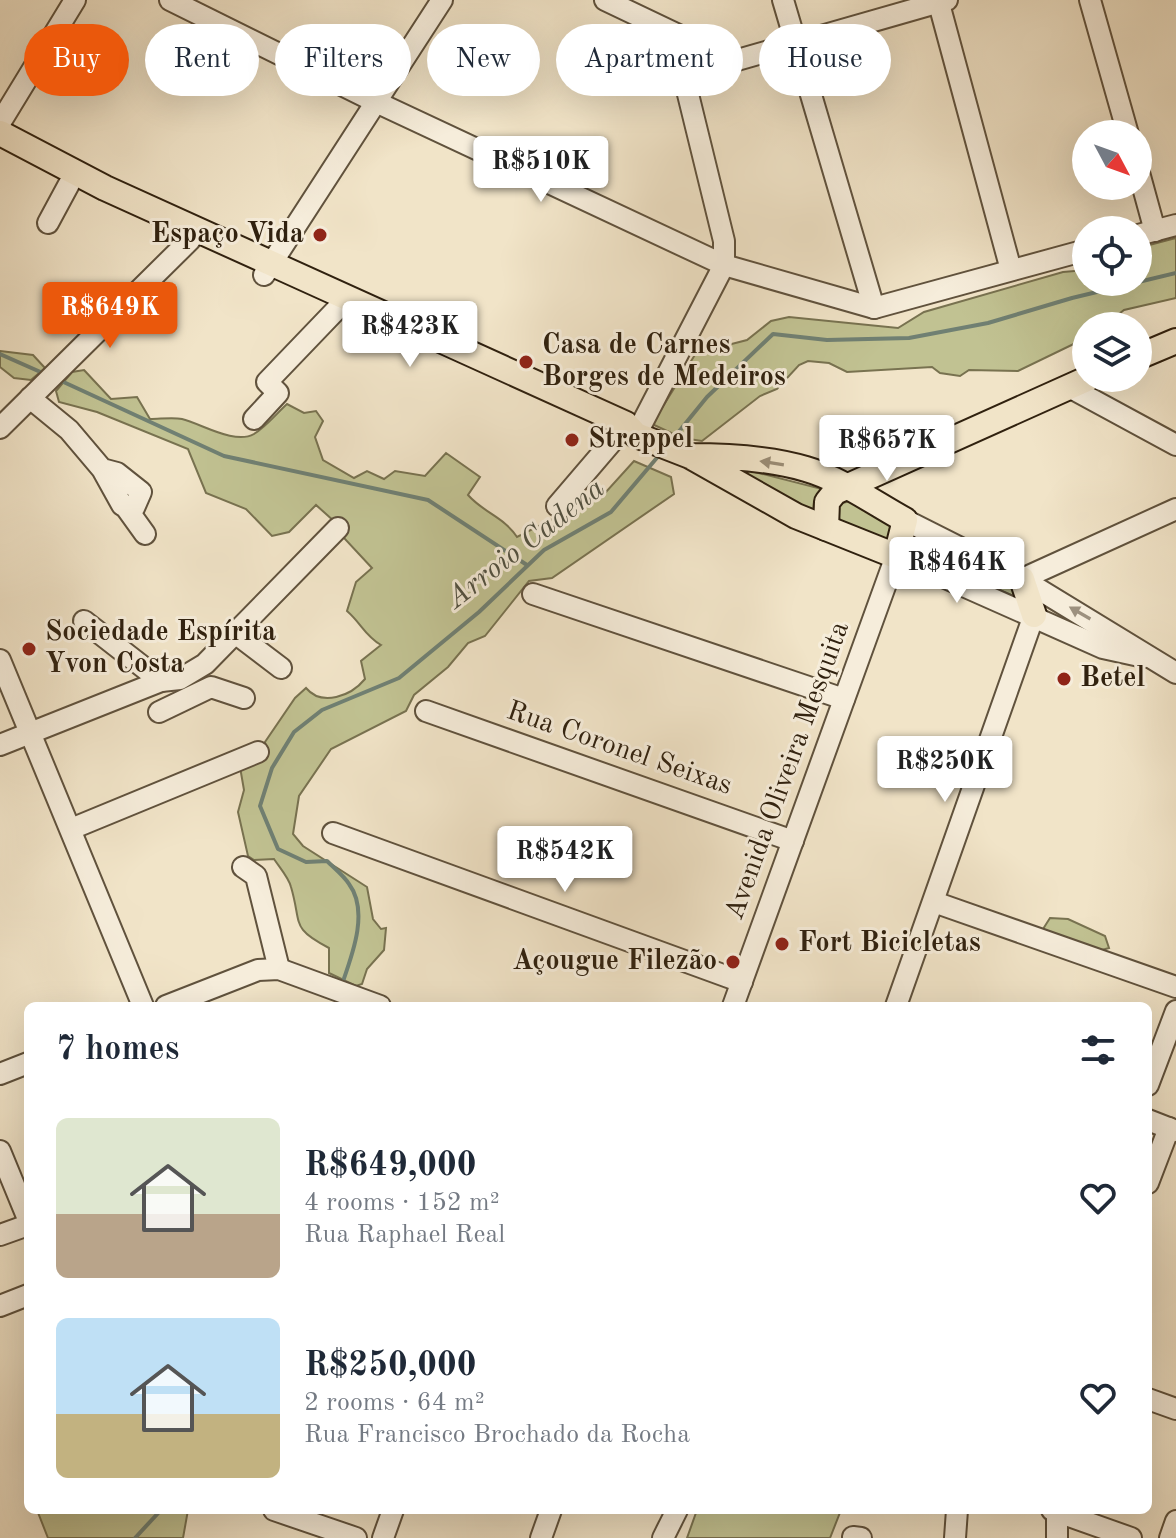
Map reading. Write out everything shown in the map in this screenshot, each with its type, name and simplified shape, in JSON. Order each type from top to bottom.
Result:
[{"type":"main road","points":[[0,133],[76,175],[268,270],[337,309],[633,437],[690,456],[771,502],[826,528],[896,556],[904,539],[905,520],[807,469],[727,456],[690,456]]},
{"type":"main road","points":[[0,147],[69,184],[190,240],[268,270],[626,424],[633,437]]},
{"type":"main road","points":[[1152,351],[1176,341]]},
{"type":"main road","points":[[826,528],[827,502],[845,487],[1072,385]]},
{"type":"main road","points":[[1022,579],[1034,615]]},
{"type":"street","points":[[60,24],[75,0]]},
{"type":"street","points":[[170,0],[376,102],[724,265],[874,308],[1072,254]]},
{"type":"street","points":[[268,270],[442,0]]},
{"type":"street","points":[[605,0],[654,24]]},
{"type":"street","points":[[783,0],[790,24]]},
{"type":"street","points":[[1090,0],[1124,120]]},
{"type":"street","points":[[861,24],[941,1],[1011,270]]},
{"type":"street","points":[[0,123],[24,84]]},
{"type":"street","points":[[557,506],[633,437],[724,265],[724,241],[690,96]]},
{"type":"street","points":[[811,96],[874,308]]},
{"type":"street","points":[[48,223],[69,184]]},
{"type":"street","points":[[1152,232],[1176,225]]},
{"type":"street","points":[[0,428],[190,240]]},
{"type":"street","points":[[254,419],[278,393],[267,382],[337,309]]},
{"type":"street","points":[[1094,392],[1176,445]]},
{"type":"street","points":[[30,398],[69,430],[102,469],[102,474],[145,534]]},
{"type":"street","points":[[1022,579],[1176,509]]},
{"type":"street","points":[[905,520],[1022,579],[1110,630],[1144,657],[1176,673]]},
{"type":"street","points":[[0,745],[205,664],[338,528]]},
{"type":"street","points":[[896,556],[1103,648],[1144,657]]},
{"type":"street","name":"Avenida Oliveira Mesquita","points":[[734,1002],[896,556]]},
{"type":"street","points":[[533,594],[844,699]]},
{"type":"street","points":[[897,1002],[1034,615]]},
{"type":"street","points":[[84,621],[191,697]]},
{"type":"street","points":[[235,633],[281,668]]},
{"type":"street","points":[[0,660],[141,1002]]},
{"type":"street","points":[[159,712],[211,687],[244,698]]},
{"type":"street","name":"Rua Coronel Seixas","points":[[426,711],[793,841]]},
{"type":"street","points":[[71,829],[258,752]]},
{"type":"street","points":[[333,833],[742,982]]},
{"type":"street","points":[[243,867],[256,876],[279,969]]},
{"type":"street","points":[[934,902],[1176,987]]},
{"type":"street","points":[[176,1002],[258,970],[279,969],[369,1002]]},
{"type":"street","points":[[1152,1074],[1176,1011]]},
{"type":"street","points":[[0,1074],[24,1065]]},
{"type":"street","points":[[1152,1122],[1173,1130],[1152,1175]]},
{"type":"street","points":[[0,1151],[24,1209]]},
{"type":"street","points":[[0,1235],[24,1226]]},
{"type":"street","points":[[0,1306],[24,1297]]},
{"type":"street","points":[[1152,1400],[1176,1409]]},
{"type":"street","points":[[286,1514],[356,1538]]},
{"type":"street","points":[[383,1538],[392,1514]]},
{"type":"street","points":[[541,1538],[550,1514]]},
{"type":"street","points":[[663,1538],[675,1514]]},
{"type":"street","points":[[955,1538],[957,1514]]},
{"type":"street","points":[[1055,1514],[1057,1538]]},
{"type":"street","points":[[1063,1514],[1131,1538]]},
{"type":"street","points":[[1170,1538],[1176,1521]]},
{"type":"street","points":[[853,1537],[861,1538]]},
{"type":"green space","points":[[1176,238],[1176,298],[1122,312],[1072,312],[1072,345],[1018,371],[969,370],[960,376],[940,373],[932,367],[847,372],[829,363],[808,361],[799,365],[777,389],[760,396],[702,441],[682,438],[652,424],[701,345],[720,347],[747,340],[771,321],[789,317],[898,328],[924,312],[1063,272],[1072,271],[1072,296],[1152,296],[1152,244]]},
{"type":"green space","points":[[0,351],[33,355],[45,368],[31,380],[14,378],[0,367]]},
{"type":"green space","points":[[84,370],[111,399],[137,397],[150,419],[182,419],[238,437],[254,434],[287,404],[304,413],[316,411],[323,421],[315,437],[323,460],[354,478],[367,471],[384,479],[395,471],[425,476],[446,453],[480,477],[468,495],[517,537],[606,492],[634,461],[671,477],[674,494],[552,578],[529,581],[485,636],[468,643],[448,667],[414,695],[406,711],[331,749],[299,796],[293,834],[303,846],[367,887],[373,919],[381,929],[386,928],[384,950],[367,969],[362,984],[356,986],[329,973],[329,948],[303,930],[284,873],[274,859],[254,860],[248,856],[238,812],[244,790],[240,767],[266,750],[265,742],[295,698],[306,688],[320,697],[336,697],[352,690],[365,679],[361,661],[381,645],[347,611],[356,582],[372,568],[344,538],[345,531],[316,505],[289,532],[272,536],[246,509],[206,493],[188,449],[97,412],[59,402],[56,391],[72,372]]},
{"type":"green space","points":[[727,465],[822,489],[814,501],[813,512],[725,471]]},
{"type":"green space","points":[[850,501],[895,524],[887,543],[840,523],[836,511],[839,504]]},
{"type":"green space","points":[[914,534],[1013,583],[1016,597],[907,550]]},
{"type":"green space","points":[[1050,918],[1068,919],[1105,936],[1109,948],[1095,952],[1043,929]]},
{"type":"green space","points":[[39,1514],[187,1514],[183,1538],[48,1538]]},
{"type":"green space","points":[[696,1514],[839,1514],[830,1538],[687,1538]]},
{"type":"waterway","name":"Arroio Cadena","points":[[672,440],[707,397],[773,334],[827,340],[909,338],[988,323],[1072,298],[1176,273]]},
{"type":"waterway","points":[[0,354],[45,374]]},
{"type":"waterway","points":[[57,379],[224,456],[428,500],[527,565]]},
{"type":"waterway","name":"Arroio Cadena","points":[[341,987],[357,935],[355,895],[347,881],[327,861],[306,862],[278,849],[260,806],[272,768],[294,732],[322,710],[399,678],[479,612],[544,550],[611,512],[661,453]]},
{"type":"waterway","name":"Arroio Cadena","points":[[135,1538],[157,1514]]},
{"type":"place","name":"Espaço Vida","points":[[320,235]]},
{"type":"place","name":"Casa de Carnes Borges de Medeiros","points":[[526,362]]},
{"type":"place","name":"Streppel","points":[[572,440]]},
{"type":"place","name":"Sociedade Espírita Yvon Costa","points":[[29,649]]},
{"type":"place","name":"Betel","points":[[1064,679]]},
{"type":"place","name":"Fort Bicicletas","points":[[782,944]]},
{"type":"place","name":"Açougue Filezão","points":[[733,962]]}]
